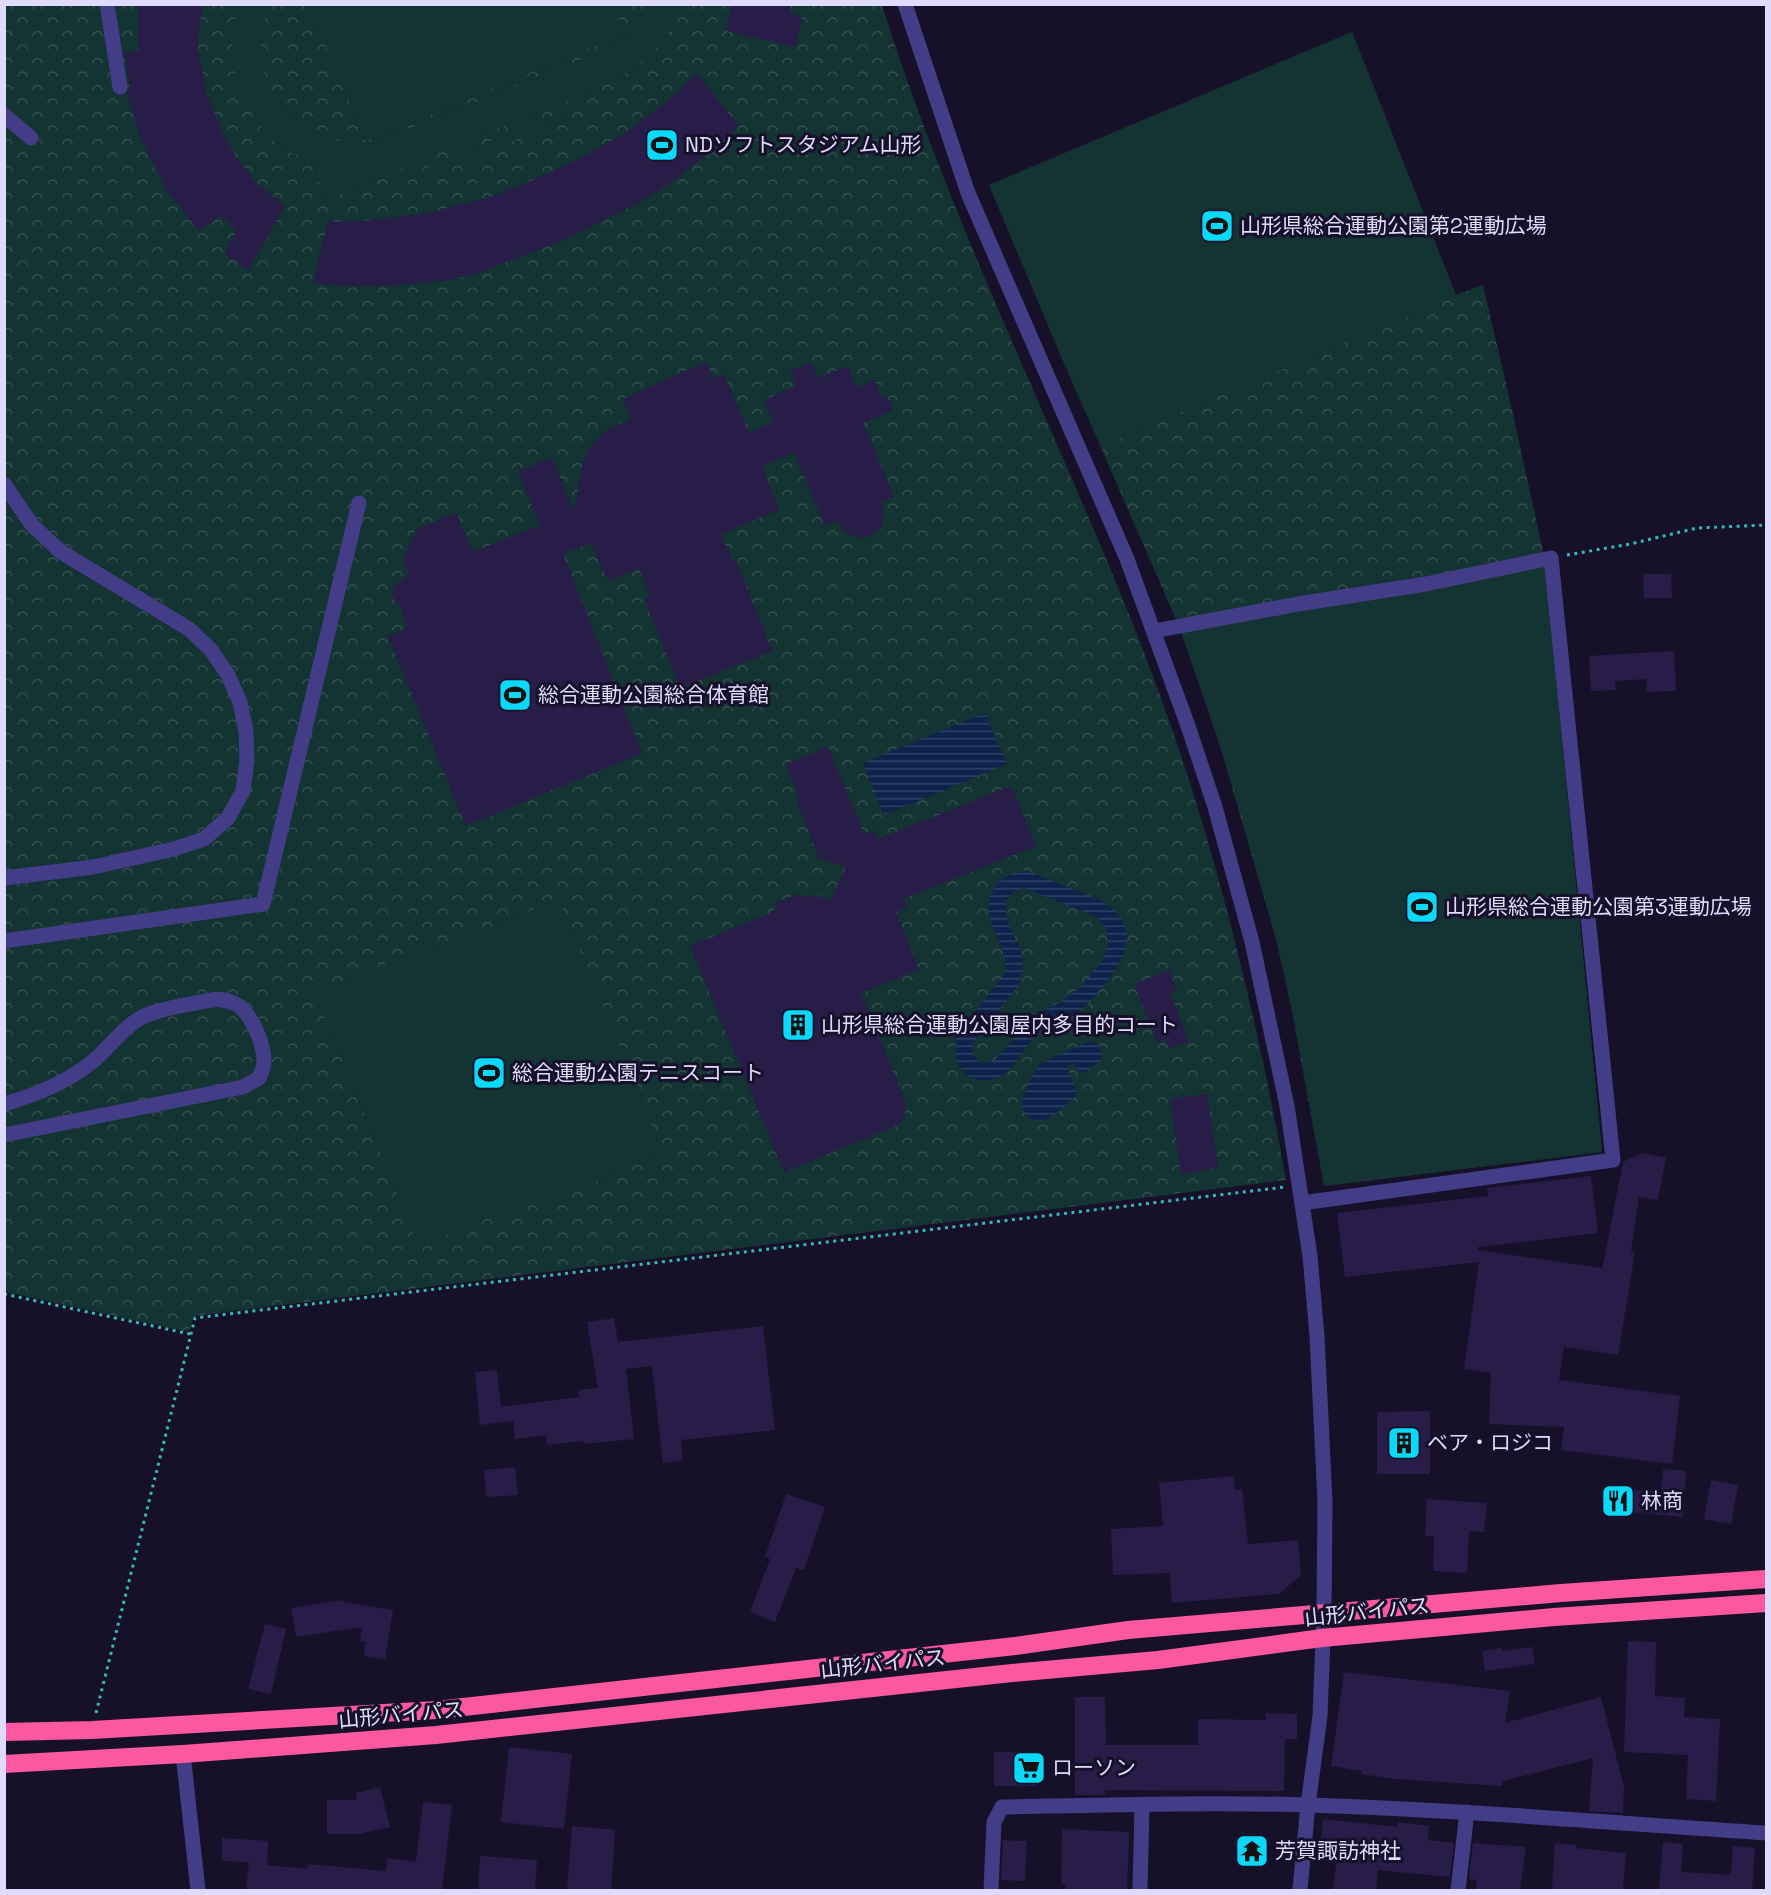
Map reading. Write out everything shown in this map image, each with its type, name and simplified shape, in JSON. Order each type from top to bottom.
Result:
[{"type":"highway","name":"山形バイパス","points":[[4,1732],[92,1730],[436,1710],[1015,1646],[1128,1630],[1561,1593],[1767,1579]]},
{"type":"highway","name":"山形バイパス","points":[[4,1764],[183,1754],[436,1735],[1000,1674],[1158,1660],[1322,1638],[1554,1617],[1767,1603]]},
{"type":"street","points":[[904,4],[968,193],[1127,559],[1188,726],[1215,807],[1252,942],[1287,1106],[1310,1256],[1317,1336],[1325,1501],[1320,1716],[1300,1890]]},
{"type":"street","points":[[108,7],[120,87]]},
{"type":"street","points":[[4,115],[32,138]]},
{"type":"street","points":[[4,484],[32,525],[61,552],[189,629],[211,650],[228,675],[240,702],[246,731],[248,761],[243,791],[228,818],[204,839],[174,849],[93,867],[4,878]]},
{"type":"street","points":[[4,941],[263,904],[359,503]]},
{"type":"street","points":[[1154,631],[1298,604],[1426,584],[1551,558],[1613,1160],[1302,1203]]},
{"type":"street","points":[[4,1104],[36,1094],[67,1079],[93,1061],[143,1017],[216,999],[229,1001],[239,1006],[247,1014],[263,1054],[264,1062],[259,1078],[243,1087],[4,1135]]},
{"type":"street","points":[[183,1754],[198,1890]]},
{"type":"street","points":[[1140,1890],[1142,1804]]},
{"type":"street","points":[[991,1890],[994,1822],[1002,1807],[1142,1804],[1308,1805],[1467,1812],[1767,1833]]},
{"type":"street","points":[[1458,1890],[1467,1812]]},
{"type":"path","points":[[1551,558],[1630,544],[1697,528],[1767,525]]},
{"type":"path","points":[[92,1730],[195,1318],[1298,1185]]},
{"type":"path","points":[[4,1294],[191,1334]]},
{"type":"green space","points":[[5,5],[882,5],[939,165],[1004,323],[1106,558],[1163,703],[1206,837],[1243,973],[1286,1180],[194,1316],[189,1332],[5,1292]]},
{"type":"green space","points":[[239,5],[269,5],[264,20],[261,52],[263,68],[280,102],[293,116],[326,136],[362,143],[381,140],[608,49],[631,30],[648,5],[682,5],[671,29],[655,49],[636,66],[613,81],[326,200],[314,171],[320,167],[292,153],[272,139],[255,120],[246,105],[235,72],[233,55],[235,21]]},
{"type":"green space","points":[[309,5],[613,5],[625,33],[366,141]]},
{"type":"green space","points":[[1352,32],[1456,295],[1483,285],[1513,414],[1544,556],[1602,1152],[1324,1186],[1292,1011],[1276,939],[1216,732],[1178,624],[989,185]]},
{"type":"green space","name":"山形県総合運動公園第2運動広場","points":[[1352,32],[1456,296],[1101,446],[989,185]]},
{"type":"green space","points":[[566,111],[568,118],[427,178],[423,169]]},
{"type":"green space","name":"山形県総合運動公園第3運動広場","points":[[1545,566],[1602,1152],[1324,1186],[1297,1031],[1266,900],[1233,786],[1182,634]]},
{"type":"green space","name":"総合運動公園テニスコート","points":[[559,899],[663,1153],[565,1194],[516,1208],[418,1245],[314,992],[415,952],[461,939]]},
{"type":"water","points":[[985,713],[1007,764],[884,815],[863,763]]},
{"type":"water","points":[[1023,871],[1102,901],[1123,921],[1127,942],[1119,964],[1087,1005],[1040,1032],[1009,1070],[1001,1076],[977,1080],[967,1075],[958,1063],[955,1050],[957,1036],[1006,971],[1002,950],[990,918],[990,897],[995,887],[1007,876]],"holes":[[[1024,888],[1097,917],[1106,928],[1108,945],[1104,958],[1080,988],[1057,1004],[1033,1016],[994,1061],[980,1063],[972,1052],[973,1043],[1019,985],[1022,974],[1021,954],[1005,907],[1009,897]]]},
{"type":"water","points":[[1090,1041],[1099,1045],[1102,1054],[1101,1061],[1084,1073],[1079,1072],[1074,1063],[1068,1065],[1076,1096],[1046,1119],[1040,1121],[1028,1117],[1022,1104],[1039,1064]]},
{"type":"building","points":[[138,4],[203,4],[198,50],[206,93],[225,139],[239,161],[256,183],[285,206],[248,270],[225,254],[236,231],[220,215],[199,231],[166,189],[141,139],[127,94],[130,85],[124,51],[138,51]]},
{"type":"building","points":[[732,4],[791,4],[791,14],[802,16],[796,47],[726,31]]},
{"type":"building","points":[[696,73],[739,126],[669,184],[635,205],[568,238],[479,273],[454,279],[391,286],[341,286],[313,283],[328,222],[367,221],[427,213],[487,198],[517,187],[571,163],[622,135],[665,103]]},
{"type":"building","points":[[706,362],[713,378],[724,375],[749,433],[773,422],[764,400],[796,386],[790,371],[811,363],[818,378],[848,366],[856,388],[875,380],[882,398],[887,397],[893,410],[863,423],[894,497],[881,502],[884,513],[881,527],[873,534],[863,538],[850,535],[836,521],[825,526],[794,452],[762,466],[779,510],[721,534],[732,561],[735,559],[772,651],[680,688],[644,599],[650,596],[639,568],[608,581],[591,543],[563,554],[642,753],[466,826],[388,636],[407,628],[392,591],[396,584],[409,574],[402,558],[407,556],[405,551],[410,549],[408,544],[413,542],[411,537],[417,536],[414,530],[456,513],[473,552],[540,525],[518,471],[552,458],[574,511],[583,462],[591,446],[606,430],[631,419],[623,399]]},
{"type":"building","points":[[1643,574],[1671,574],[1672,598],[1644,598]]},
{"type":"building","points":[[1674,651],[1676,691],[1647,692],[1646,679],[1615,681],[1616,690],[1591,691],[1589,656]]},
{"type":"building","points":[[828,747],[864,834],[874,830],[878,839],[1011,786],[1036,846],[903,899],[907,908],[896,912],[919,970],[861,993],[906,1103],[904,1118],[898,1125],[784,1172],[690,946],[773,912],[777,902],[798,894],[803,897],[817,895],[830,901],[846,867],[819,858],[795,797],[799,796],[786,764]]},
{"type":"building","points":[[1169,970],[1177,989],[1170,992],[1189,1042],[1169,1048],[1165,1039],[1157,1042],[1134,984]]},
{"type":"building","points":[[1207,1094],[1218,1168],[1181,1174],[1170,1099]]},
{"type":"building","points":[[1642,1153],[1666,1158],[1658,1200],[1639,1197],[1631,1252],[1635,1252],[1618,1355],[1564,1347],[1559,1380],[1680,1396],[1672,1464],[1561,1450],[1564,1427],[1489,1424],[1491,1373],[1464,1369],[1479,1262],[1345,1277],[1337,1213],[1488,1196],[1487,1188],[1591,1176],[1598,1233],[1478,1247],[1478,1250],[1602,1268],[1602,1270],[1623,1162]]},
{"type":"building","points":[[614,1318],[618,1342],[763,1326],[775,1430],[681,1440],[683,1460],[663,1463],[652,1366],[626,1369],[634,1439],[547,1445],[546,1435],[515,1439],[513,1421],[480,1425],[475,1372],[497,1370],[501,1407],[579,1397],[578,1390],[598,1388],[587,1322]]},
{"type":"building","name":"ベア・ロジコ","points":[[1430,1411],[1430,1474],[1377,1474],[1377,1412]]},
{"type":"building","points":[[515,1467],[518,1495],[486,1497],[484,1470]]},
{"type":"building","points":[[1663,1469],[1686,1471],[1683,1517],[1608,1510],[1609,1488],[1661,1492]]},
{"type":"building","points":[[1234,1476],[1235,1490],[1242,1489],[1248,1544],[1298,1540],[1301,1575],[1279,1594],[1172,1603],[1170,1573],[1113,1575],[1111,1529],[1163,1526],[1159,1483]]},
{"type":"building","points":[[1711,1480],[1738,1485],[1731,1524],[1704,1519]]},
{"type":"building","points":[[786,1494],[825,1507],[804,1570],[796,1568],[775,1622],[750,1612],[770,1559],[765,1557]]},
{"type":"building","points":[[1427,1499],[1487,1503],[1484,1532],[1469,1531],[1467,1573],[1433,1571],[1434,1537],[1425,1536]]},
{"type":"building","points":[[343,1600],[393,1610],[385,1659],[364,1656],[366,1642],[360,1641],[362,1627],[296,1637],[291,1608]]},
{"type":"building","points":[[265,1624],[286,1629],[271,1694],[248,1689]]},
{"type":"building","points":[[1628,1641],[1656,1642],[1655,1696],[1685,1698],[1684,1717],[1720,1719],[1716,1801],[1686,1799],[1688,1755],[1624,1752]]},
{"type":"building","points":[[1532,1647],[1535,1664],[1485,1671],[1482,1651]]},
{"type":"building","points":[[1344,1672],[1510,1691],[1505,1723],[1601,1697],[1624,1787],[1623,1813],[1589,1811],[1593,1758],[1503,1781],[1502,1786],[1395,1779],[1361,1774],[1362,1771],[1331,1766]]},
{"type":"building","points":[[1075,1697],[1105,1697],[1106,1745],[1198,1745],[1198,1719],[1266,1720],[1266,1713],[1297,1714],[1297,1739],[1285,1739],[1284,1791],[1105,1790],[1105,1795],[1075,1795]]},
{"type":"building","points":[[509,1747],[572,1754],[564,1829],[501,1822]]},
{"type":"building","points":[[994,1752],[1037,1753],[1036,1786],[994,1786]]},
{"type":"building","points":[[380,1787],[390,1827],[358,1834],[327,1834],[327,1800],[357,1800],[356,1793]]},
{"type":"building","points":[[423,1802],[452,1805],[442,1890],[246,1890],[249,1862],[222,1861],[222,1838],[268,1841],[267,1865],[307,1869],[308,1864],[386,1871],[387,1858],[416,1862]]},
{"type":"building","points":[[1323,1819],[1397,1827],[1398,1822],[1429,1826],[1428,1840],[1454,1843],[1450,1877],[1378,1870],[1376,1890],[1333,1890],[1337,1857],[1320,1855]]},
{"type":"building","points":[[572,1826],[615,1830],[611,1890],[567,1890]]},
{"type":"building","points":[[1062,1829],[1129,1832],[1127,1890],[1065,1890],[1066,1884],[1061,1884]]},
{"type":"building","points":[[1003,1840],[1027,1841],[1025,1881],[1001,1880]]},
{"type":"building","points":[[1663,1842],[1683,1844],[1681,1872],[1731,1875],[1733,1846],[1755,1848],[1752,1890],[1659,1890]]},
{"type":"building","points":[[1473,1843],[1526,1847],[1520,1890],[1476,1890],[1477,1880],[1469,1879]]},
{"type":"building","points":[[1555,1843],[1576,1845],[1576,1848],[1626,1853],[1623,1890],[1552,1890]]},
{"type":"building","points":[[480,1856],[537,1860],[535,1890],[478,1890]]},
{"type":"place","name":"NDソフトスタジアム山形","points":[[662,145]]},
{"type":"place","name":"山形県総合運動公園第2運動広場","points":[[1217,226]]},
{"type":"place","name":"総合運動公園総合体育館","points":[[515,695]]},
{"type":"place","name":"山形県総合運動公園第3運動広場","points":[[1422,907]]},
{"type":"place","name":"山形県総合運動公園屋内多目的コート","points":[[798,1025]]},
{"type":"place","name":"総合運動公園テニスコート","points":[[489,1073]]},
{"type":"place","name":"ベア・ロジコ","points":[[1404,1443]]},
{"type":"place","name":"林商","points":[[1618,1501]]},
{"type":"place","name":"ローソン","points":[[1029,1768]]},
{"type":"place","name":"芳賀諏訪神社","points":[[1252,1851]]}]
